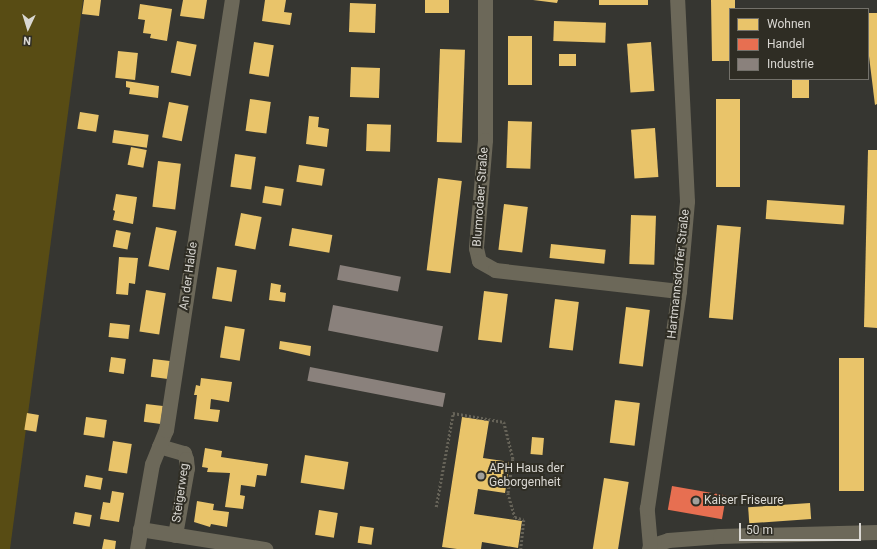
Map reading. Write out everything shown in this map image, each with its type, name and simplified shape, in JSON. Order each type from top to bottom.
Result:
[{"type":"street","name":"An der Halde","points":[[137,549],[152,464],[166,430],[232,0]]},
{"type":"street","name":"Blumrodaer Straße","points":[[485,0],[485,140],[476,248],[479,261],[495,270],[679,291]]},
{"type":"street","name":"Hartmannsdorfer Straße","points":[[649,547],[647,508],[679,291],[687,201],[677,0]]},
{"type":"street","name":"Steigerweg","points":[[159,446],[184,453],[186,459],[187,468],[175,535]]},
{"type":"street","name":"Steigerweg","points":[[140,529],[265,549]]},
{"type":"street","points":[[649,547],[668,540],[698,543],[877,532]]},
{"type":"path","points":[[436,507],[453,413],[504,422],[513,459],[508,493],[515,517],[524,520],[521,549]]},
{"type":"shaded area","points":[[0,0],[83,0],[10,549],[0,549]]},
{"type":"building: Wohnen","points":[[84,0],[101,0],[99,16],[82,14]]},
{"type":"building: Wohnen","points":[[183,0],[207,0],[204,19],[180,16]]},
{"type":"building: Wohnen","points":[[265,0],[286,0],[284,12],[292,13],[290,25],[262,21]]},
{"type":"building: Wohnen","points":[[425,0],[449,0],[449,13],[425,13]]},
{"type":"building: Wohnen","points":[[533,0],[558,0],[557,3]]},
{"type":"building: Wohnen","points":[[599,0],[648,0],[648,5],[599,5]]},
{"type":"building: Wohnen","points":[[711,0],[735,0],[735,8],[729,8],[729,61],[712,61]]},
{"type":"building: Wohnen","points":[[350,3],[376,4],[375,33],[349,32]]},
{"type":"building: Wohnen","points":[[140,4],[172,9],[167,41],[150,38],[151,34],[143,33],[145,20],[138,19]]},
{"type":"building: Wohnen","points":[[869,13],[877,13],[877,104],[875,105],[869,56]]},
{"type":"building: Wohnen","points":[[554,21],[606,23],[605,43],[553,41]]},
{"type":"building: Wohnen","points":[[508,36],[532,36],[532,85],[508,85]]},
{"type":"building: Wohnen","points":[[177,41],[197,45],[191,76],[171,72]]},
{"type":"building: Wohnen","points":[[254,42],[274,45],[269,77],[249,74]]},
{"type":"building: Wohnen","points":[[651,42],[654,91],[630,93],[627,44]]},
{"type":"building: Wohnen","points":[[440,49],[465,50],[462,143],[437,142]]},
{"type":"building: Wohnen","points":[[118,51],[138,53],[135,80],[115,78]]},
{"type":"building: Wohnen","points":[[559,54],[576,54],[576,66],[559,66]]},
{"type":"building: Wohnen","points":[[351,67],[380,68],[379,98],[350,97]]},
{"type":"building: Wohnen","points":[[792,80],[809,80],[809,98],[792,98]]},
{"type":"building: Wohnen","points":[[126,81],[159,86],[158,98],[129,94],[130,88],[126,87]]},
{"type":"building: Wohnen","points":[[250,99],[271,102],[266,134],[246,131]]},
{"type":"building: Wohnen","points":[[716,99],[740,99],[740,187],[716,187]]},
{"type":"building: Wohnen","points":[[169,102],[189,106],[182,141],[162,137]]},
{"type":"building: Wohnen","points":[[80,112],[99,115],[96,132],[77,129]]},
{"type":"building: Wohnen","points":[[309,116],[319,117],[318,127],[329,129],[327,147],[306,144]]},
{"type":"building: Wohnen","points":[[508,121],[532,122],[530,169],[506,168]]},
{"type":"building: Wohnen","points":[[367,124],[391,125],[390,152],[366,151]]},
{"type":"building: Wohnen","points":[[655,128],[658,177],[634,179],[631,130]]},
{"type":"building: Wohnen","points":[[114,130],[149,135],[147,148],[112,143]]},
{"type":"building: Wohnen","points":[[131,147],[147,150],[143,168],[128,165]]},
{"type":"building: Wohnen","points":[[868,150],[877,150],[877,328],[864,327]]},
{"type":"building: Wohnen","points":[[235,154],[256,157],[251,190],[230,187]]},
{"type":"building: Wohnen","points":[[158,161],[181,164],[175,209],[152,207]]},
{"type":"building: Wohnen","points":[[299,165],[325,169],[322,186],[296,182]]},
{"type":"building: Wohnen","points":[[438,178],[462,181],[450,273],[427,270]]},
{"type":"building: Wohnen","points":[[265,186],[284,189],[281,206],[262,203]]},
{"type":"building: Wohnen","points":[[116,194],[137,197],[133,224],[113,220]]},
{"type":"building: Wohnen","points":[[767,200],[845,205],[843,224],[766,219]]},
{"type":"building: Wohnen","points":[[504,204],[528,207],[522,253],[498,250]]},
{"type":"building: Wohnen","points":[[241,213],[262,217],[255,249],[235,245]]},
{"type":"building: Wohnen","points":[[631,215],[656,216],[654,265],[629,264]]},
{"type":"building: Wohnen","points":[[717,225],[741,227],[733,320],[709,318]]},
{"type":"building: Wohnen","points":[[156,227],[177,231],[169,270],[148,266]]},
{"type":"building: Wohnen","points":[[292,228],[332,235],[329,253],[289,246]]},
{"type":"building: Wohnen","points":[[116,230],[131,233],[127,250],[113,247]]},
{"type":"building: Wohnen","points":[[551,244],[606,250],[604,264],[550,258]]},
{"type":"building: Wohnen","points":[[119,257],[138,258],[135,284],[129,283],[128,295],[116,294]]},
{"type":"building: Wohnen","points":[[217,267],[237,270],[232,302],[212,299]]},
{"type":"building: Wohnen","points":[[271,283],[281,285],[280,292],[286,293],[285,302],[269,300]]},
{"type":"building: Wohnen","points":[[146,290],[166,293],[159,335],[139,331]]},
{"type":"building: Wohnen","points":[[484,291],[508,294],[502,343],[478,340]]},
{"type":"building: Wohnen","points":[[555,299],[579,302],[573,351],[549,348]]},
{"type":"building: Wohnen","points":[[626,307],[650,310],[643,366],[619,364]]},
{"type":"building: Wohnen","points":[[110,323],[130,325],[128,339],[109,337]]},
{"type":"building: Wohnen","points":[[225,326],[245,329],[240,361],[220,358]]},
{"type":"building: Wohnen","points":[[280,341],[311,346],[310,356],[279,349]]},
{"type":"building: Wohnen","points":[[111,357],[126,359],[124,374],[109,372]]},
{"type":"building: Wohnen","points":[[839,358],[864,358],[864,491],[839,491]]},
{"type":"building: Wohnen","points":[[153,359],[170,361],[168,379],[151,377]]},
{"type":"building: Wohnen","points":[[201,378],[232,382],[229,402],[211,399],[210,409],[220,410],[218,422],[194,419],[197,395],[194,395],[196,385],[200,386]]},
{"type":"building: Wohnen","points":[[615,400],[640,403],[635,446],[610,443]]},
{"type":"building: Wohnen","points":[[146,404],[163,406],[161,424],[144,422]]},
{"type":"building: Wohnen","points":[[27,413],[39,415],[36,432],[24,430]]},
{"type":"building: Wohnen","points":[[86,417],[107,420],[104,438],[83,435]]},
{"type":"building: Wohnen","name":"APH Haus der Geborgenheit","points":[[462,417],[489,421],[483,458],[510,462],[505,493],[478,489],[474,514],[522,521],[518,548],[482,542],[481,549],[457,549],[442,547]]},
{"type":"building: Wohnen","points":[[532,437],[544,438],[542,455],[531,454]]},
{"type":"building: Wohnen","points":[[113,441],[132,444],[127,474],[108,471]]},
{"type":"building: Wohnen","points":[[205,448],[222,451],[221,457],[268,464],[266,476],[257,475],[255,487],[241,485],[240,495],[245,496],[243,509],[225,507],[230,473],[207,472],[208,468],[202,467]]},
{"type":"building: Wohnen","points":[[305,455],[348,462],[344,490],[301,483]]},
{"type":"building: Wohnen","points":[[86,475],[103,478],[101,490],[84,487]]},
{"type":"building: Wohnen","points":[[604,478],[629,482],[618,549],[593,549]]},
{"type":"building: Wohnen","points":[[112,491],[124,493],[119,522],[100,519],[103,502],[110,503]]},
{"type":"building: Wohnen","points":[[197,501],[214,504],[213,510],[229,512],[227,527],[211,524],[210,527],[194,522]]},
{"type":"building: Wohnen","points":[[810,503],[811,519],[749,523],[748,507]]},
{"type":"building: Wohnen","points":[[319,510],[338,513],[334,538],[315,535]]},
{"type":"building: Wohnen","points":[[75,512],[92,515],[90,527],[73,524]]},
{"type":"building: Wohnen","points":[[360,526],[374,528],[371,545],[358,543]]},
{"type":"building: Wohnen","points":[[104,539],[116,541],[115,549],[102,549]]},
{"type":"building: Handel","points":[[672,486],[726,496],[722,519],[668,510]]},
{"type":"building: Industrie","points":[[340,265],[401,277],[398,292],[337,280]]},
{"type":"building: Industrie","points":[[333,305],[443,326],[438,352],[328,331]]},
{"type":"building: Industrie","points":[[310,367],[445,393],[443,407],[307,381]]},
{"type":"place","name":"APH Haus der Geborgenheit","points":[[481,476]]},
{"type":"place","name":"Kaiser Friseure","points":[[696,501]]}]
